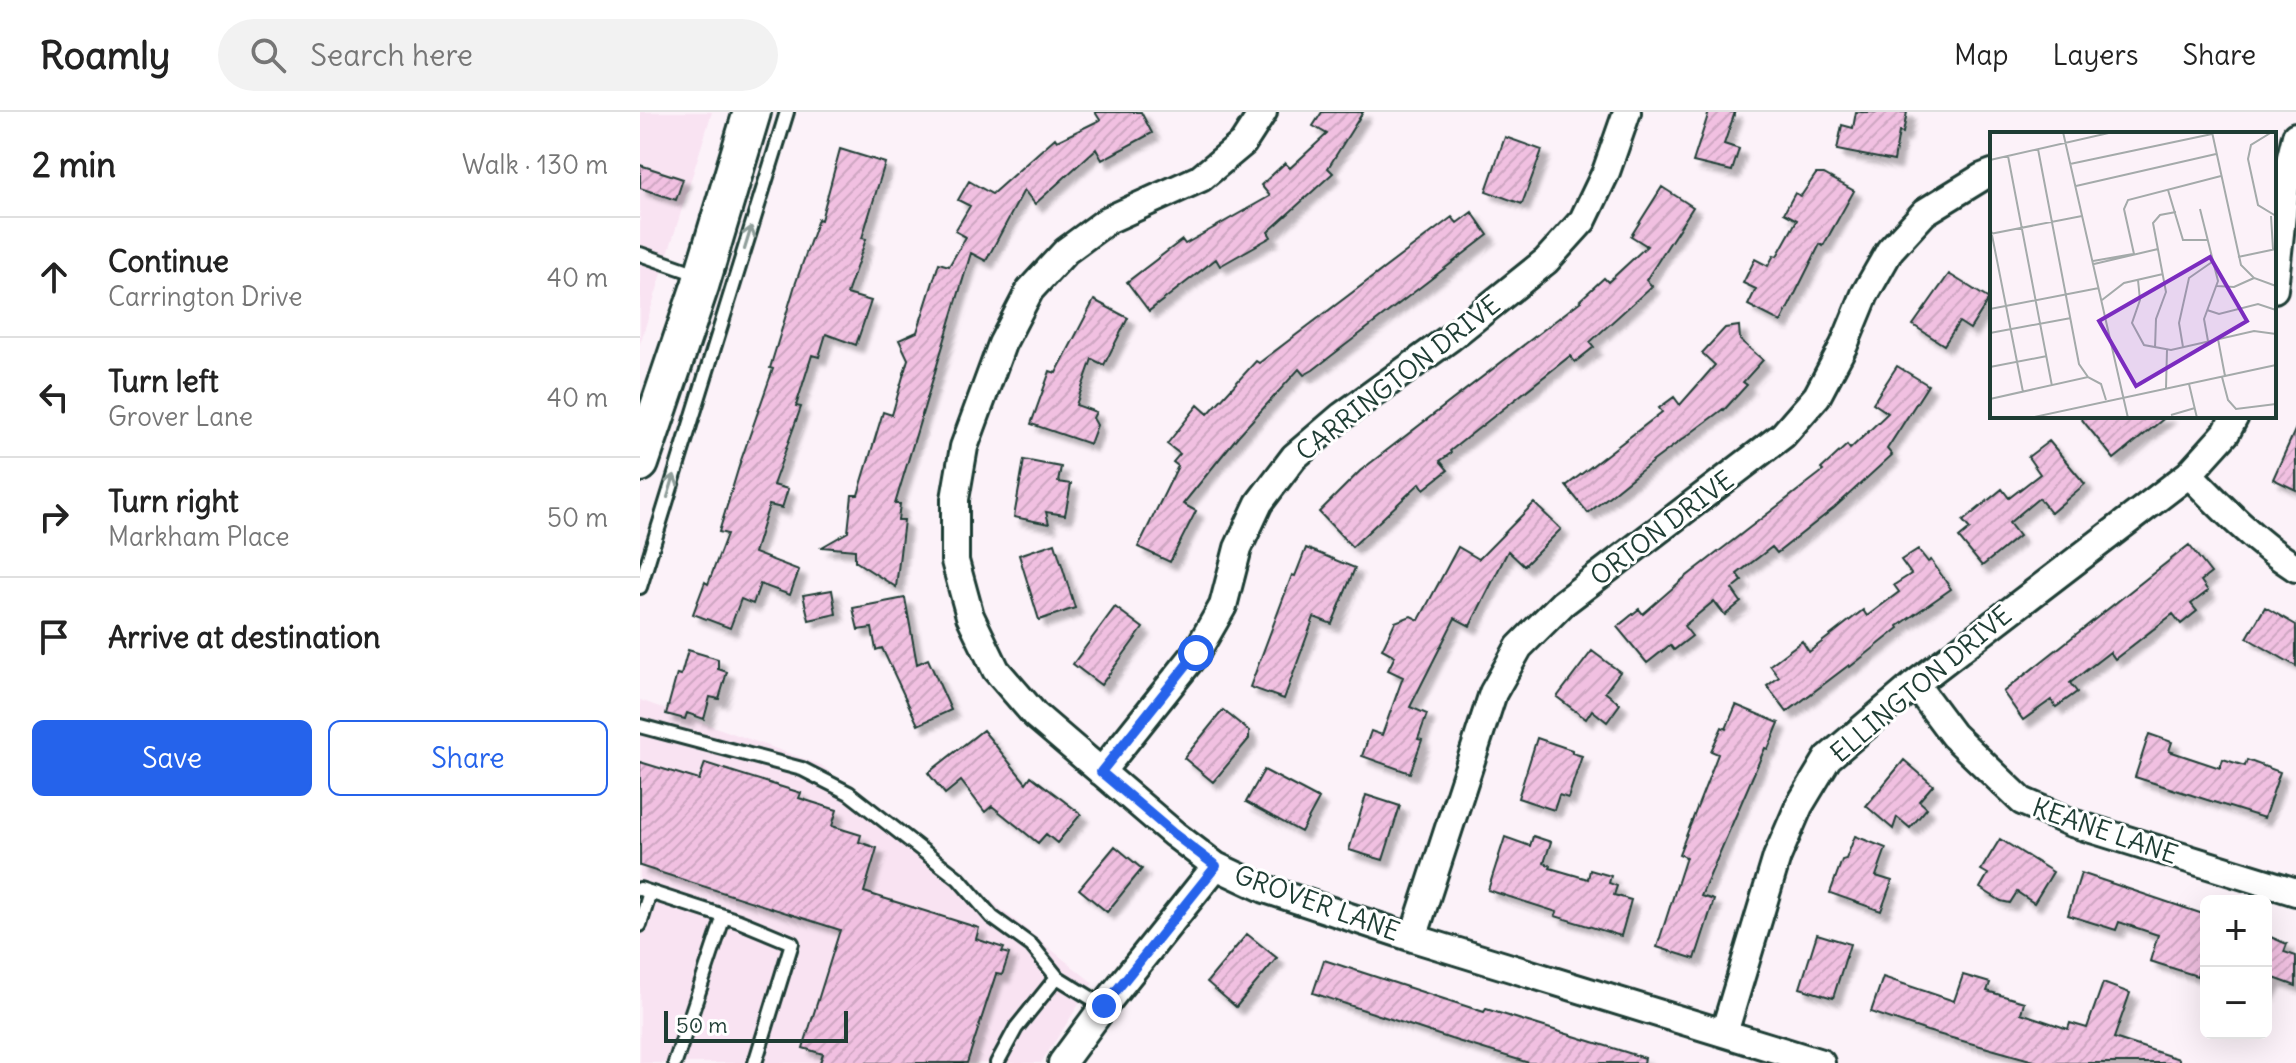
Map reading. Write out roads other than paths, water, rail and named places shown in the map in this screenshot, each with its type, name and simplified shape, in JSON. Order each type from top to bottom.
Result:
[{"type":"main road","points":[[640,463],[648,414],[703,276],[752,112]]},
{"type":"street","name":"GROVER LANE","points":[[1263,112],[1243,143],[1201,178],[1108,220],[1066,251],[1030,290],[1002,344],[964,447],[955,499],[955,561],[970,616],[996,670],[1035,715],[1216,866],[1265,889],[1413,938],[1821,1063]]},
{"type":"street","name":"CARRINGTON DRIVE","points":[[1101,772],[1196,653],[1223,606],[1238,548],[1259,503],[1294,457],[1342,416],[1450,338],[1546,261],[1583,220],[1606,172],[1627,112]]},
{"type":"street","points":[[2276,252],[2280,178],[2296,136]]},
{"type":"street","name":"ORTON DRIVE","points":[[1413,938],[1493,693],[1519,647],[1563,603],[1783,435],[1817,396],[1844,345],[1865,294],[1890,250],[1925,212],[1990,174]]},
{"type":"street","name":"ELLINGTON DRIVE","points":[[1724,1033],[1777,857],[1799,806],[1828,758],[1915,684],[2189,474],[2226,433],[2234,418]]},
{"type":"street","points":[[2189,474],[2270,551],[2296,568]]},
{"type":"street","name":"KEANE LANE","points":[[1915,684],[1953,735],[2022,801],[2072,823],[2296,892]]},
{"type":"street","points":[[1062,1063],[1216,866]]},
{"type":"lane","points":[[640,587],[787,112]]},
{"type":"lane","points":[[640,254],[703,276]]},
{"type":"lane","points":[[640,726],[802,769],[849,793],[959,879],[992,917],[1032,946],[1057,977],[1104,1006]]},
{"type":"lane","points":[[640,925],[645,891],[724,916],[792,943],[755,1063]]},
{"type":"lane","points":[[675,1063],[724,916]]},
{"type":"lane","points":[[997,1063],[1016,1028],[1057,977]]}]
